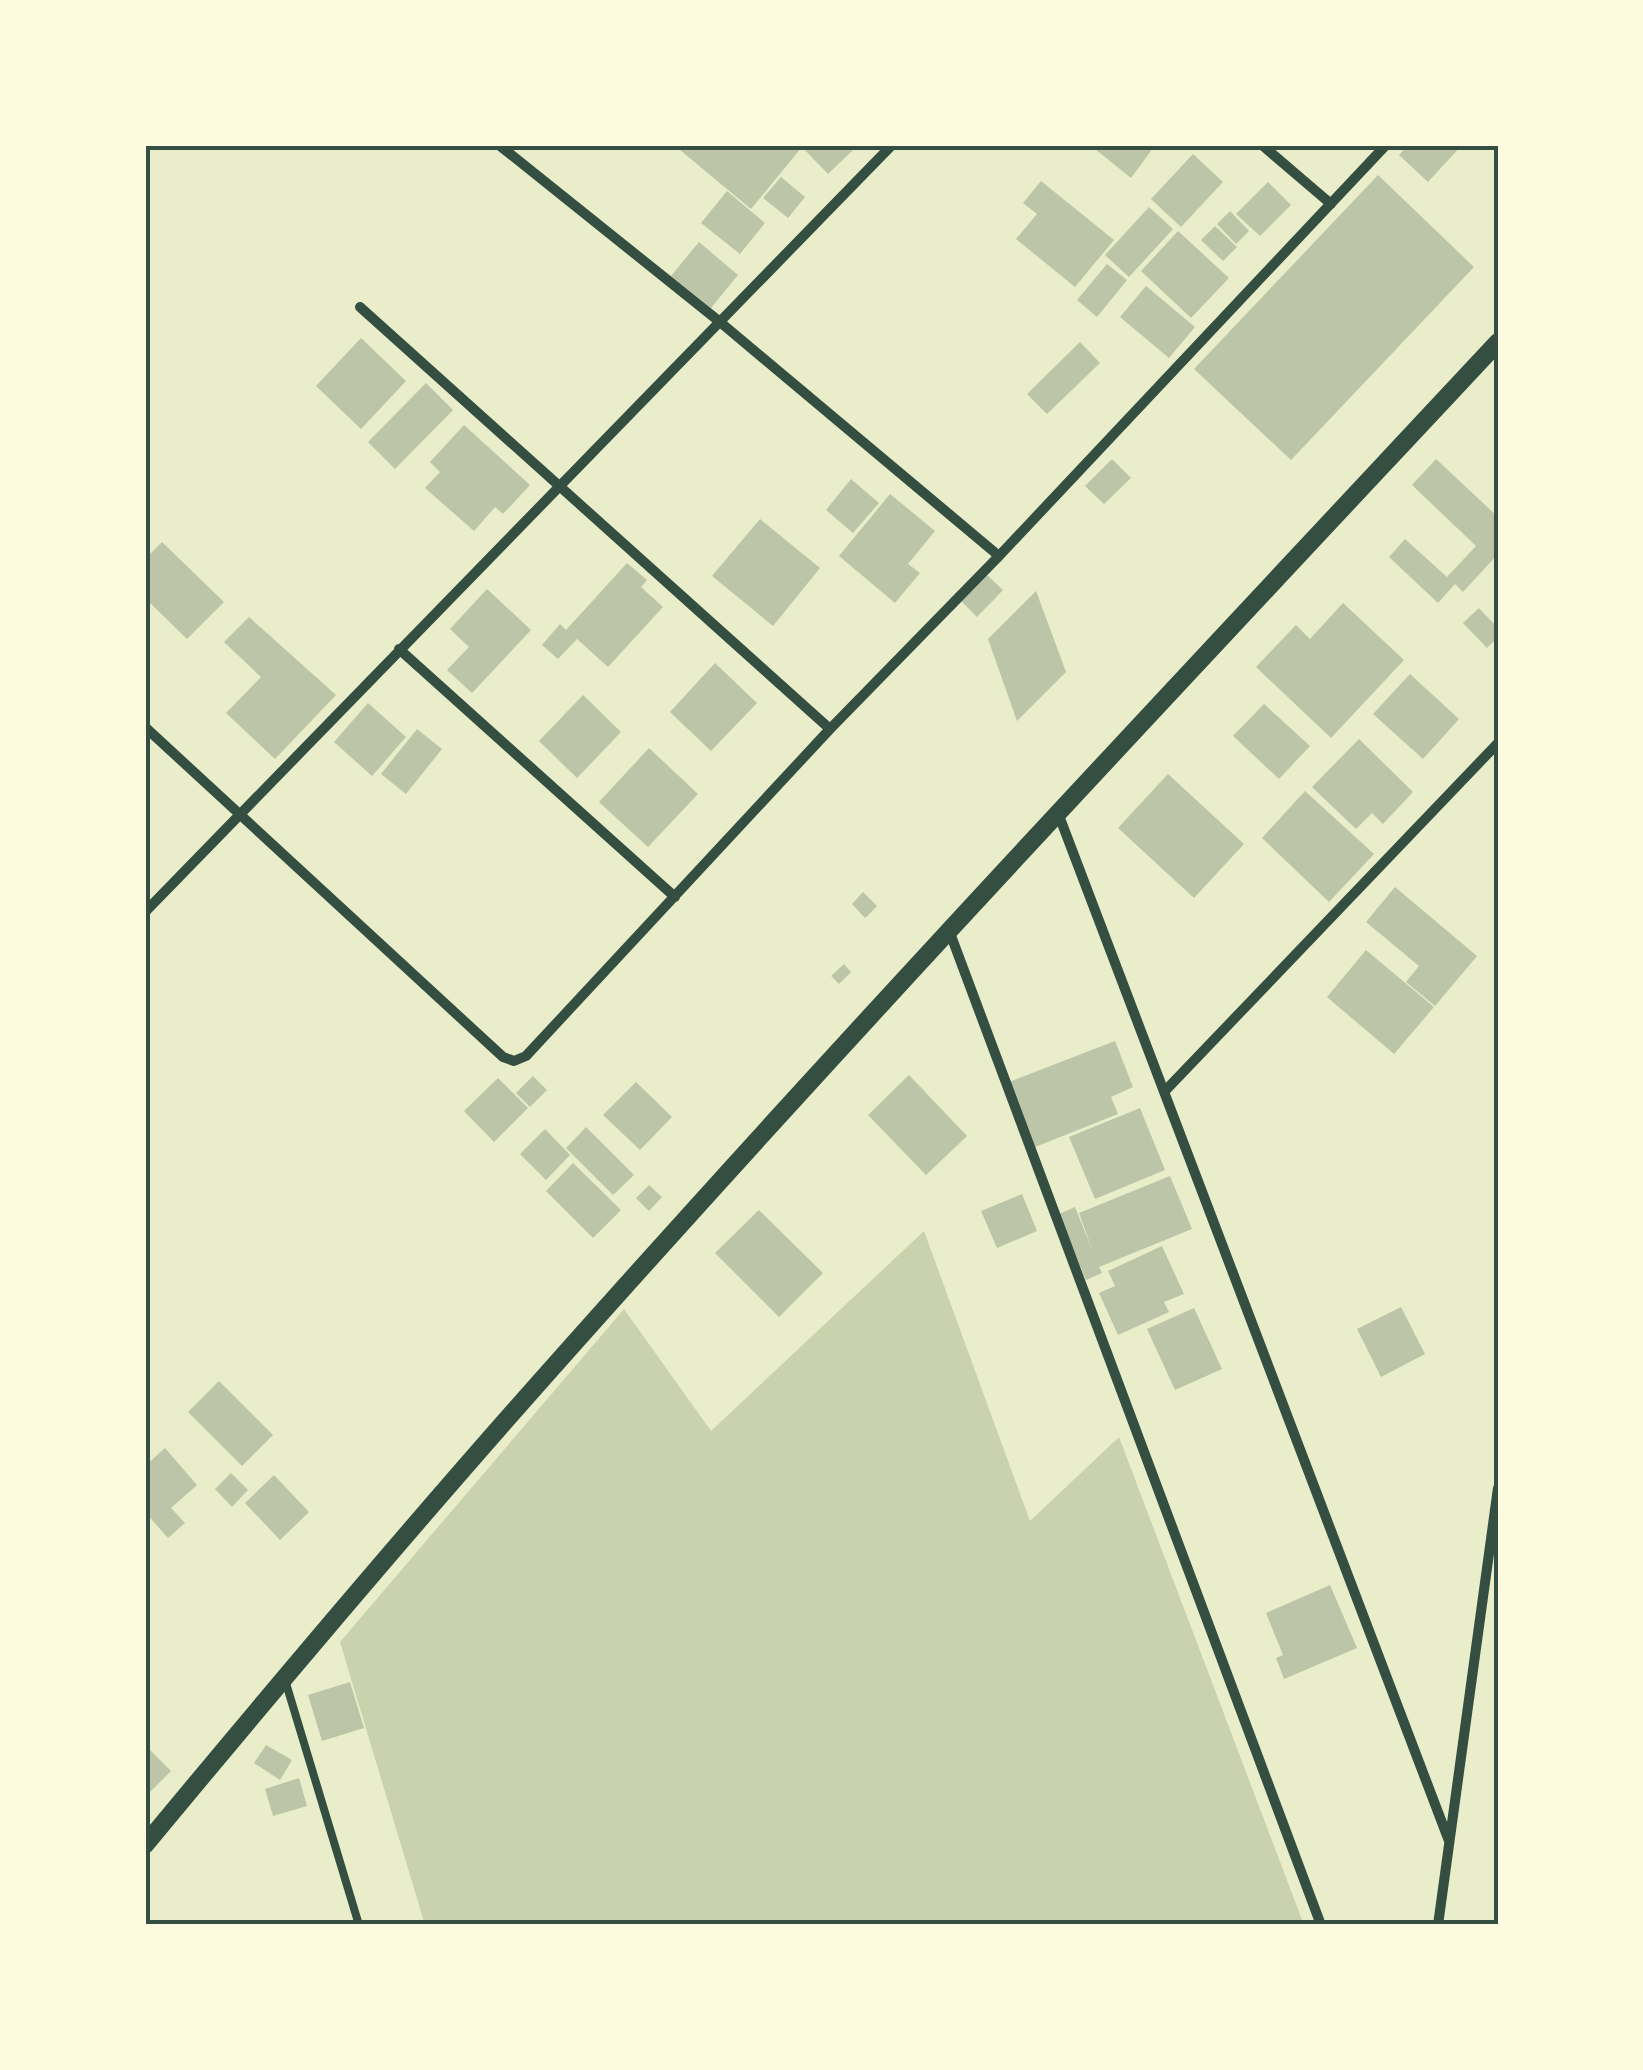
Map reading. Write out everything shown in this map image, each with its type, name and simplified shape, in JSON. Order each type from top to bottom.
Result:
[{"type":"street","points":[[499,145],[720,322],[999,556]]},
{"type":"street","points":[[1262,145],[1331,204]]},
{"type":"street","points":[[145,727],[503,1058],[514,1061],[526,1056],[1386,145]]},
{"type":"street","points":[[145,912],[889,146]]},
{"type":"street","points":[[360,307],[830,730]]},
{"type":"street","points":[[145,1845],[284,1678],[624,1288],[1058,812],[1498,342]]},
{"type":"street","points":[[399,650],[675,898]]},
{"type":"street","points":[[1164,1092],[1498,743]]},
{"type":"street","points":[[1058,812],[1450,1841]]},
{"type":"street","points":[[950,933],[1320,1925]]},
{"type":"street","points":[[1438,1925],[1498,1488]]},
{"type":"lane","points":[[284,1678],[359,1925]]},
{"type":"green space","points":[[924,1231],[1030,1521],[1119,1437],[1304,1925],[425,1925],[340,1642],[624,1309],[711,1431]]},
{"type":"building","points":[[674,145],[847,145],[853,150],[828,174],[802,147],[751,209]]},
{"type":"building","points":[[1098,145],[1144,145],[1151,151],[1131,178],[1095,149]]},
{"type":"building","points":[[1408,145],[1462,145],[1428,182],[1399,155]]},
{"type":"building","points":[[1193,154],[1223,182],[1181,227],[1151,199]]},
{"type":"building","points":[[1378,175],[1474,267],[1291,460],[1194,369]]},
{"type":"building","points":[[781,177],[805,197],[788,218],[763,198]]},
{"type":"building","points":[[1041,181],[1114,240],[1075,287],[1016,239],[1037,214],[1023,203]]},
{"type":"building","points":[[1268,182],[1291,205],[1260,236],[1236,214]]},
{"type":"building","points":[[727,191],[765,223],[740,254],[701,223]]},
{"type":"building","points":[[1149,207],[1173,229],[1129,277],[1105,255]]},
{"type":"building","points":[[1230,211],[1249,231],[1236,244],[1217,224]]},
{"type":"building","points":[[1215,226],[1237,247],[1223,261],[1201,240]]},
{"type":"building","points":[[1178,231],[1229,278],[1191,318],[1141,271]]},
{"type":"building","points":[[699,242],[738,275],[711,308],[671,276]]},
{"type":"building","points":[[1107,264],[1127,280],[1097,317],[1077,300]]},
{"type":"building","points":[[1146,286],[1195,327],[1169,358],[1120,317]]},
{"type":"building","points":[[361,338],[406,381],[361,429],[316,386]]},
{"type":"building","points":[[1080,342],[1100,363],[1047,414],[1027,394]]},
{"type":"building","points":[[426,383],[453,410],[395,469],[368,442]]},
{"type":"building","points":[[464,425],[530,485],[503,514],[495,507],[474,531],[425,488],[440,472],[430,462]]},
{"type":"building","points":[[1112,459],[1131,478],[1104,504],[1085,486]]},
{"type":"building","points":[[1436,459],[1498,517],[1498,554],[1463,592],[1455,584],[1438,603],[1389,557],[1405,539],[1447,577],[1476,546],[1412,485]]},
{"type":"building","points":[[851,479],[879,503],[853,533],[826,510]]},
{"type":"building","points":[[890,494],[935,531],[908,564],[920,573],[895,603],[839,556]]},
{"type":"building","points":[[760,519],[820,568],[773,626],[712,576]]},
{"type":"building","points":[[162,542],[224,602],[187,639],[145,598],[145,559]]},
{"type":"building","points":[[627,563],[647,580],[641,587],[663,607],[608,667],[577,639],[558,659],[542,645],[560,624],[566,630]]},
{"type":"building","points":[[987,575],[1003,590],[977,617],[961,601]]},
{"type":"building","points":[[487,589],[531,630],[472,693],[447,670],[469,647],[450,629]]},
{"type":"building","points":[[1036,591],[1066,672],[1017,721],[988,639]]},
{"type":"building","points":[[1343,603],[1404,660],[1331,738],[1256,667],[1296,625],[1310,639]]},
{"type":"building","points":[[1479,608],[1498,628],[1498,637],[1487,648],[1463,623]]},
{"type":"building","points":[[249,617],[336,695],[275,759],[226,713],[261,677],[224,642]]},
{"type":"building","points":[[715,663],[757,703],[711,751],[670,712]]},
{"type":"building","points":[[1410,674],[1459,719],[1423,759],[1373,714]]},
{"type":"building","points":[[583,695],[621,732],[577,778],[539,741]]},
{"type":"building","points":[[368,703],[406,737],[372,776],[334,742]]},
{"type":"building","points":[[1264,704],[1310,746],[1279,779],[1233,736]]},
{"type":"building","points":[[417,729],[442,749],[406,794],[381,774]]},
{"type":"building","points":[[1359,739],[1413,792],[1383,824],[1372,813],[1356,829],[1312,787]]},
{"type":"building","points":[[649,748],[698,794],[648,847],[599,802]]},
{"type":"building","points":[[1168,774],[1244,844],[1194,898],[1118,828]]},
{"type":"building","points":[[1305,791],[1374,854],[1329,902],[1262,838]]},
{"type":"building","points":[[1395,887],[1477,956],[1435,1006],[1406,982],[1419,966],[1366,922]]},
{"type":"building","points":[[863,892],[877,906],[865,918],[852,904]]},
{"type":"building","points":[[1366,950],[1434,1007],[1394,1054],[1327,997]]},
{"type":"building","points":[[844,964],[851,972],[839,984],[831,976]]},
{"type":"building","points":[[1115,1041],[1133,1087],[1111,1097],[1118,1114],[1035,1147],[1009,1082]]},
{"type":"building","points":[[909,1075],[967,1136],[926,1175],[868,1115]]},
{"type":"building","points":[[533,1076],[547,1090],[530,1107],[516,1093]]},
{"type":"building","points":[[498,1078],[528,1108],[494,1142],[464,1111]]},
{"type":"building","points":[[636,1082],[672,1117],[640,1150],[603,1115]]},
{"type":"building","points":[[1140,1108],[1165,1170],[1095,1199],[1069,1137]]},
{"type":"building","points":[[586,1127],[634,1175],[613,1195],[566,1148]]},
{"type":"building","points":[[545,1129],[570,1155],[546,1180],[520,1154]]},
{"type":"building","points":[[573,1163],[621,1210],[593,1238],[546,1191]]},
{"type":"building","points":[[1170,1176],[1192,1229],[1099,1267],[1102,1273],[1086,1280],[1059,1214],[1075,1207],[1093,1252],[1079,1213]]},
{"type":"building","points":[[649,1185],[662,1197],[649,1211],[636,1198]]},
{"type":"building","points":[[1022,1194],[1037,1231],[997,1248],[981,1211]]},
{"type":"building","points":[[759,1210],[823,1273],[779,1317],[715,1253]]},
{"type":"building","points":[[1162,1246],[1184,1294],[1164,1302],[1169,1312],[1118,1335],[1099,1293],[1115,1286],[1108,1271]]},
{"type":"building","points":[[1401,1307],[1425,1354],[1381,1377],[1357,1329]]},
{"type":"building","points":[[1194,1308],[1222,1369],[1175,1390],[1147,1329]]},
{"type":"building","points":[[219,1381],[273,1435],[242,1466],[188,1412]]},
{"type":"building","points":[[165,1448],[197,1485],[171,1508],[185,1523],[168,1538],[145,1512],[145,1466]]},
{"type":"building","points":[[231,1473],[248,1490],[232,1507],[215,1489]]},
{"type":"building","points":[[274,1475],[309,1512],[280,1540],[245,1503]]},
{"type":"building","points":[[1330,1585],[1357,1648],[1284,1679],[1276,1658],[1283,1655],[1266,1613]]},
{"type":"building","points":[[350,1682],[364,1728],[322,1741],[308,1695]]},
{"type":"building","points":[[145,1745],[171,1771],[145,1797]]},
{"type":"building","points":[[266,1745],[292,1760],[280,1780],[254,1763]]},
{"type":"building","points":[[299,1778],[307,1806],[273,1816],[265,1789]]}]
